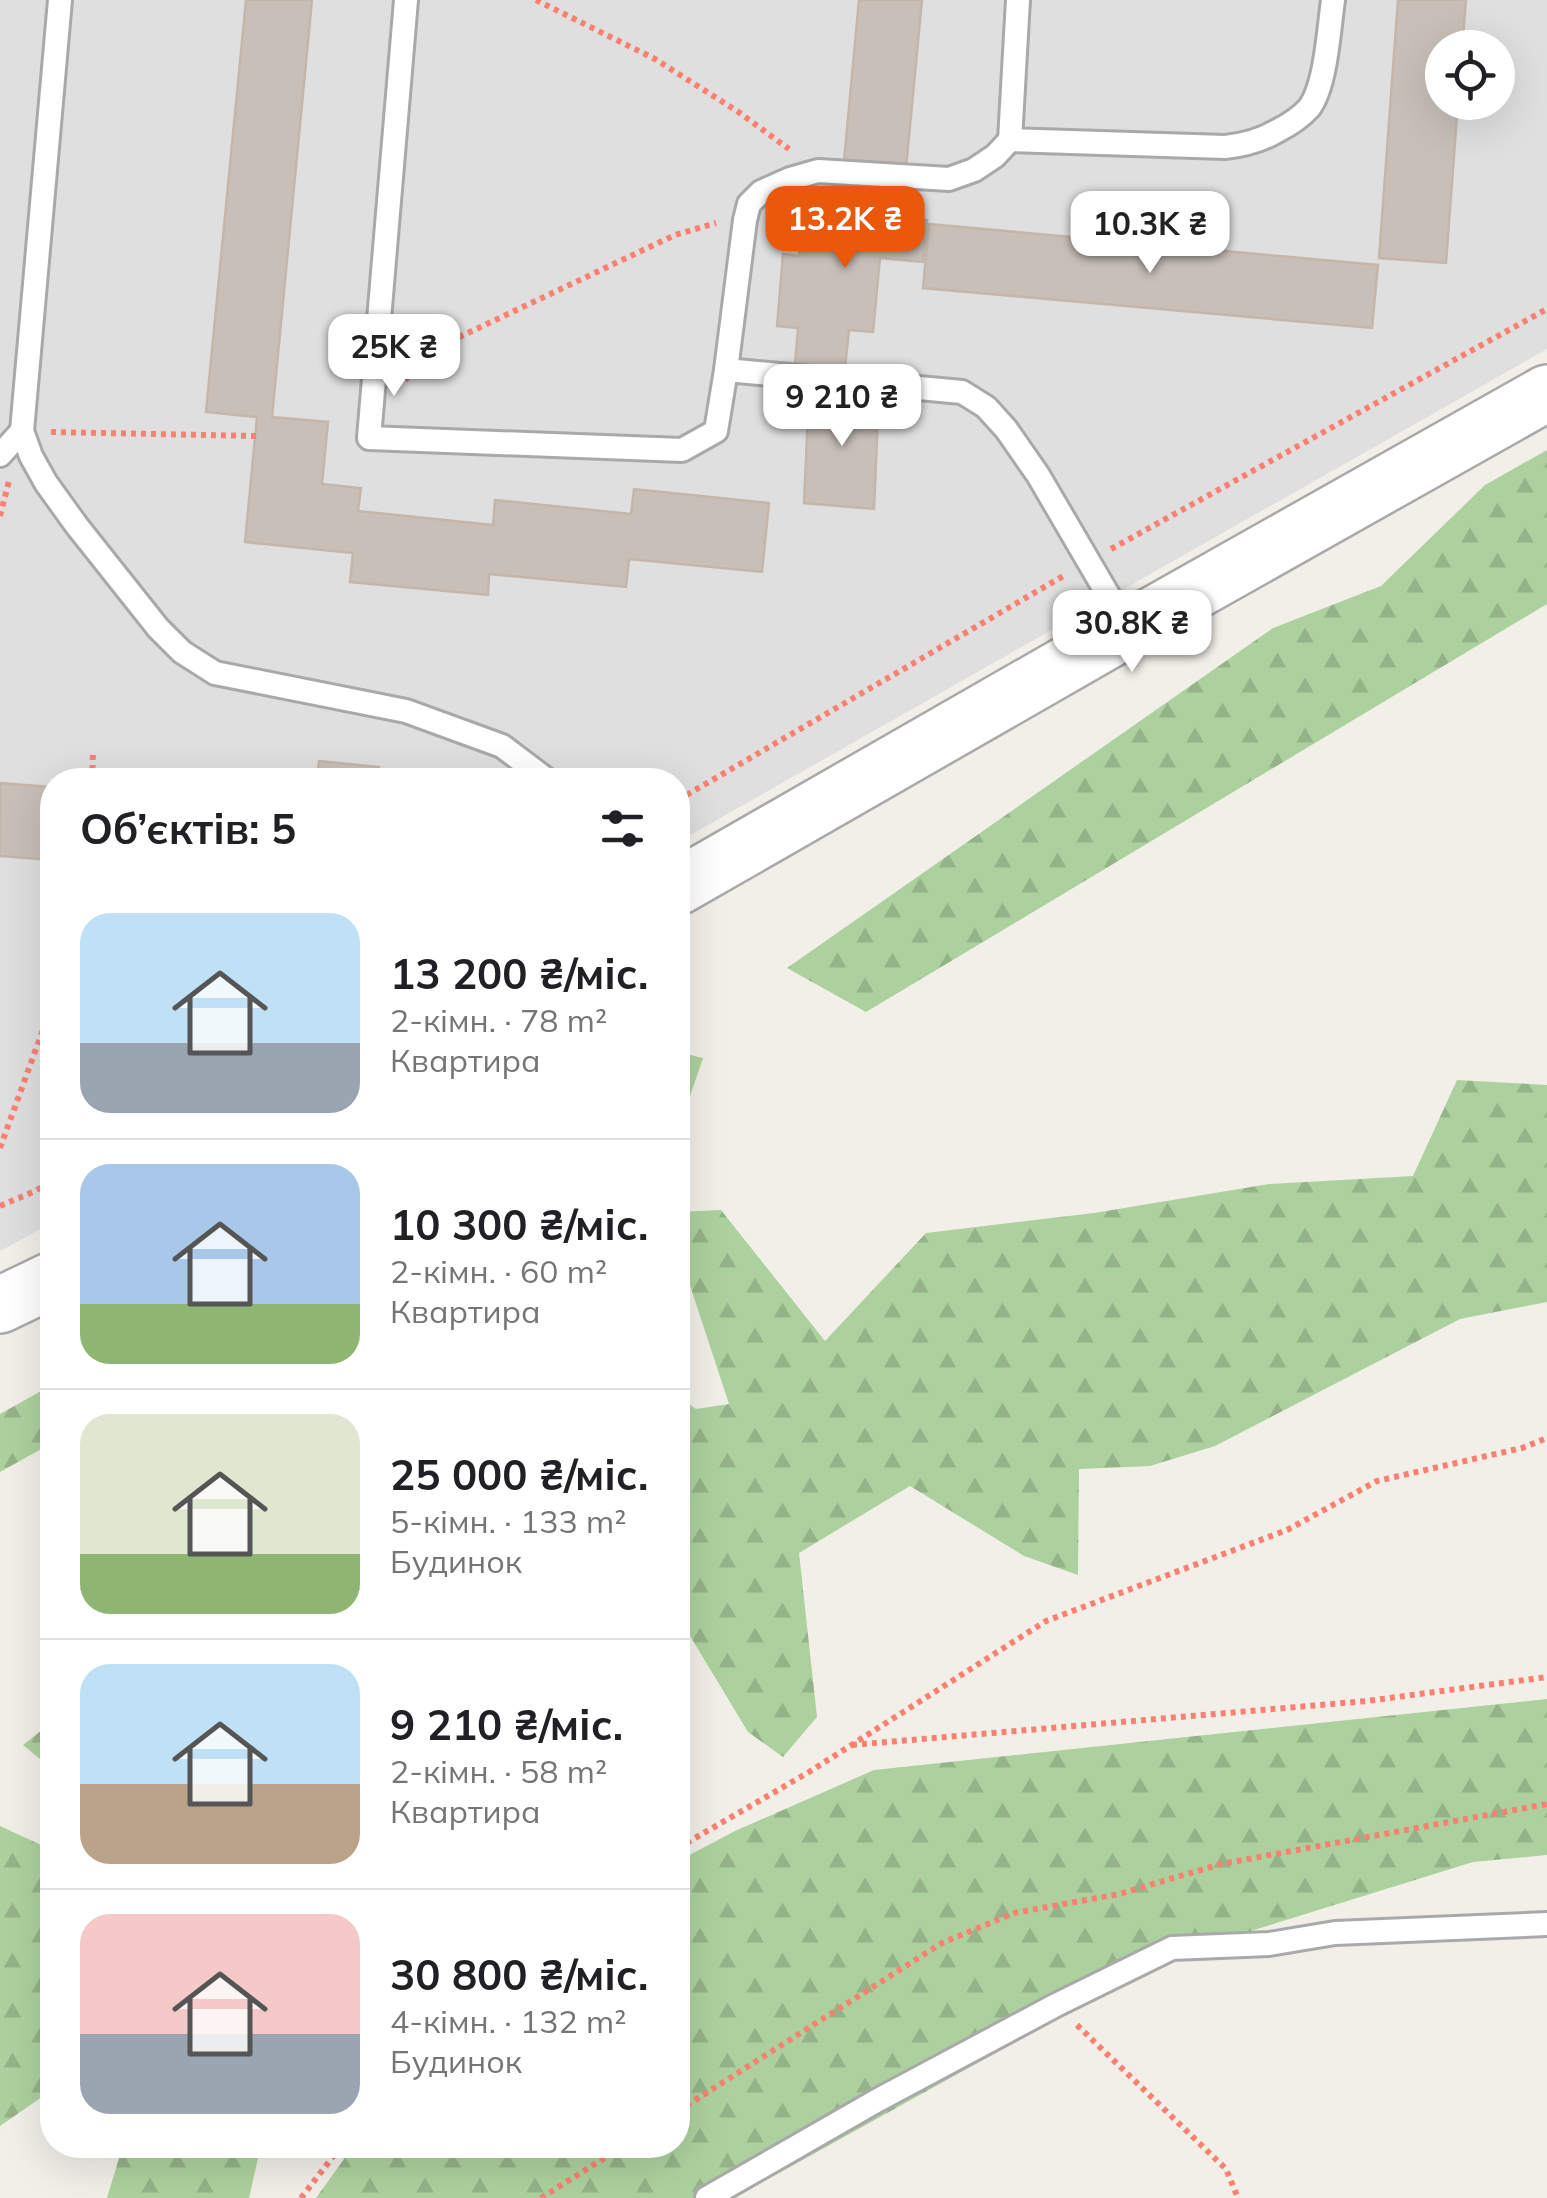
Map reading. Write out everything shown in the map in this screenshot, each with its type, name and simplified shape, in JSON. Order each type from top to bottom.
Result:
[{"type":"street","points":[[690,880],[1547,393]]},
{"type":"street","points":[[0,1305],[40,1286]]},
{"type":"lane","points":[[60,0],[22,431],[38,469],[77,526],[158,628],[182,652],[215,673],[406,711],[502,746],[531,768]]},
{"type":"lane","points":[[406,0],[369,438],[682,450],[716,431],[749,204],[761,192],[818,171],[949,179],[974,170],[995,156],[1010,140],[1018,0]]},
{"type":"lane","points":[[1010,140],[1224,147],[1244,146],[1265,138],[1295,121],[1310,106],[1320,85],[1333,0]]},
{"type":"lane","points":[[726,370],[962,392],[986,407],[1038,475],[1128,629]]},
{"type":"lane","points":[[0,456],[22,431]]},
{"type":"lane","points":[[707,2198],[878,2100],[1172,1948],[1269,1944],[1335,1934],[1547,1924]]},
{"type":"path","points":[[536,0],[655,60],[818,171]]},
{"type":"path","points":[[369,438],[400,386],[434,349],[674,235],[712,223],[744,220]]},
{"type":"path","points":[[22,431],[256,436]]},
{"type":"path","points":[[92,752],[92,768]]},
{"type":"path","points":[[0,1148],[40,1038]]},
{"type":"path","points":[[0,1206],[40,1189]]},
{"type":"path","points":[[690,1841],[851,1745],[1046,1621],[1287,1530],[1377,1481],[1522,1448],[1547,1438]]},
{"type":"path","points":[[851,1745],[1368,1701],[1547,1677]]},
{"type":"path","points":[[690,2103],[942,1942],[1014,1913],[1119,1894],[1221,1864],[1547,1804]]},
{"type":"path","points":[[1056,2005],[1226,2169],[1238,2198]]},
{"type":"path","points":[[301,2198],[332,2158]]},
{"type":"path","points":[[542,2198],[604,2158]]},
{"type":"shaded area","points":[[0,0],[1547,0],[1547,349],[690,835],[690,768],[40,768],[40,1229],[0,1251]]},
{"type":"green space","points":[[1547,450],[1547,604],[866,1012],[787,968],[1273,628],[1381,586],[1485,485]]},
{"type":"green space","points":[[690,1055],[703,1058],[690,1096]]},
{"type":"green space","points":[[1457,1080],[1547,1085],[1547,1302],[1460,1319],[1215,1446],[1150,1466],[1079,1469],[1078,1575],[1024,1556],[910,1486],[799,1553],[817,1717],[783,1757],[748,1732],[690,1636],[690,1405],[696,1409],[729,1404],[690,1285],[690,1211],[721,1210],[825,1341],[926,1233],[1094,1213],[1269,1184],[1413,1176]]},
{"type":"green space","points":[[40,1392],[40,1450],[0,1472],[0,1414]]},
{"type":"green space","points":[[1547,1699],[1547,1855],[1473,1862],[1212,1943],[1055,2020],[734,2198],[316,2198],[345,2158],[690,2158],[690,1855],[874,1770]]},
{"type":"green space","points":[[40,1732],[40,1759],[23,1745]]},
{"type":"green space","points":[[0,1826],[40,1844],[40,2098],[0,2126]]},
{"type":"green space","points":[[119,2158],[258,2158],[249,2198],[107,2198]]},
{"type":"building","points":[[246,0],[312,0],[272,417],[328,422],[322,484],[361,488],[358,511],[493,525],[495,500],[631,514],[634,489],[769,503],[762,572],[629,559],[626,587],[489,574],[488,595],[350,582],[353,553],[245,542],[257,417],[206,412]]},
{"type":"building","points":[[859,0],[922,0],[906,168],[844,161]]},
{"type":"building","points":[[1398,0],[1466,0],[1464,30],[1425,30],[1425,120],[1457,120],[1446,263],[1379,258]]},
{"type":"building","points":[[856,180],[909,185],[907,218],[927,220],[923,262],[880,258],[873,332],[849,330],[845,368],[795,364],[798,328],[777,326],[783,254],[799,256],[803,214],[852,218]]},
{"type":"building","points":[[929,224],[1378,265],[1372,328],[923,288]]},
{"type":"building","points":[[809,391],[879,393],[874,509],[804,503]]},
{"type":"building","points":[[319,761],[379,767],[379,768],[318,768]]},
{"type":"building","points":[[0,783],[40,786],[40,859],[0,856]]}]
